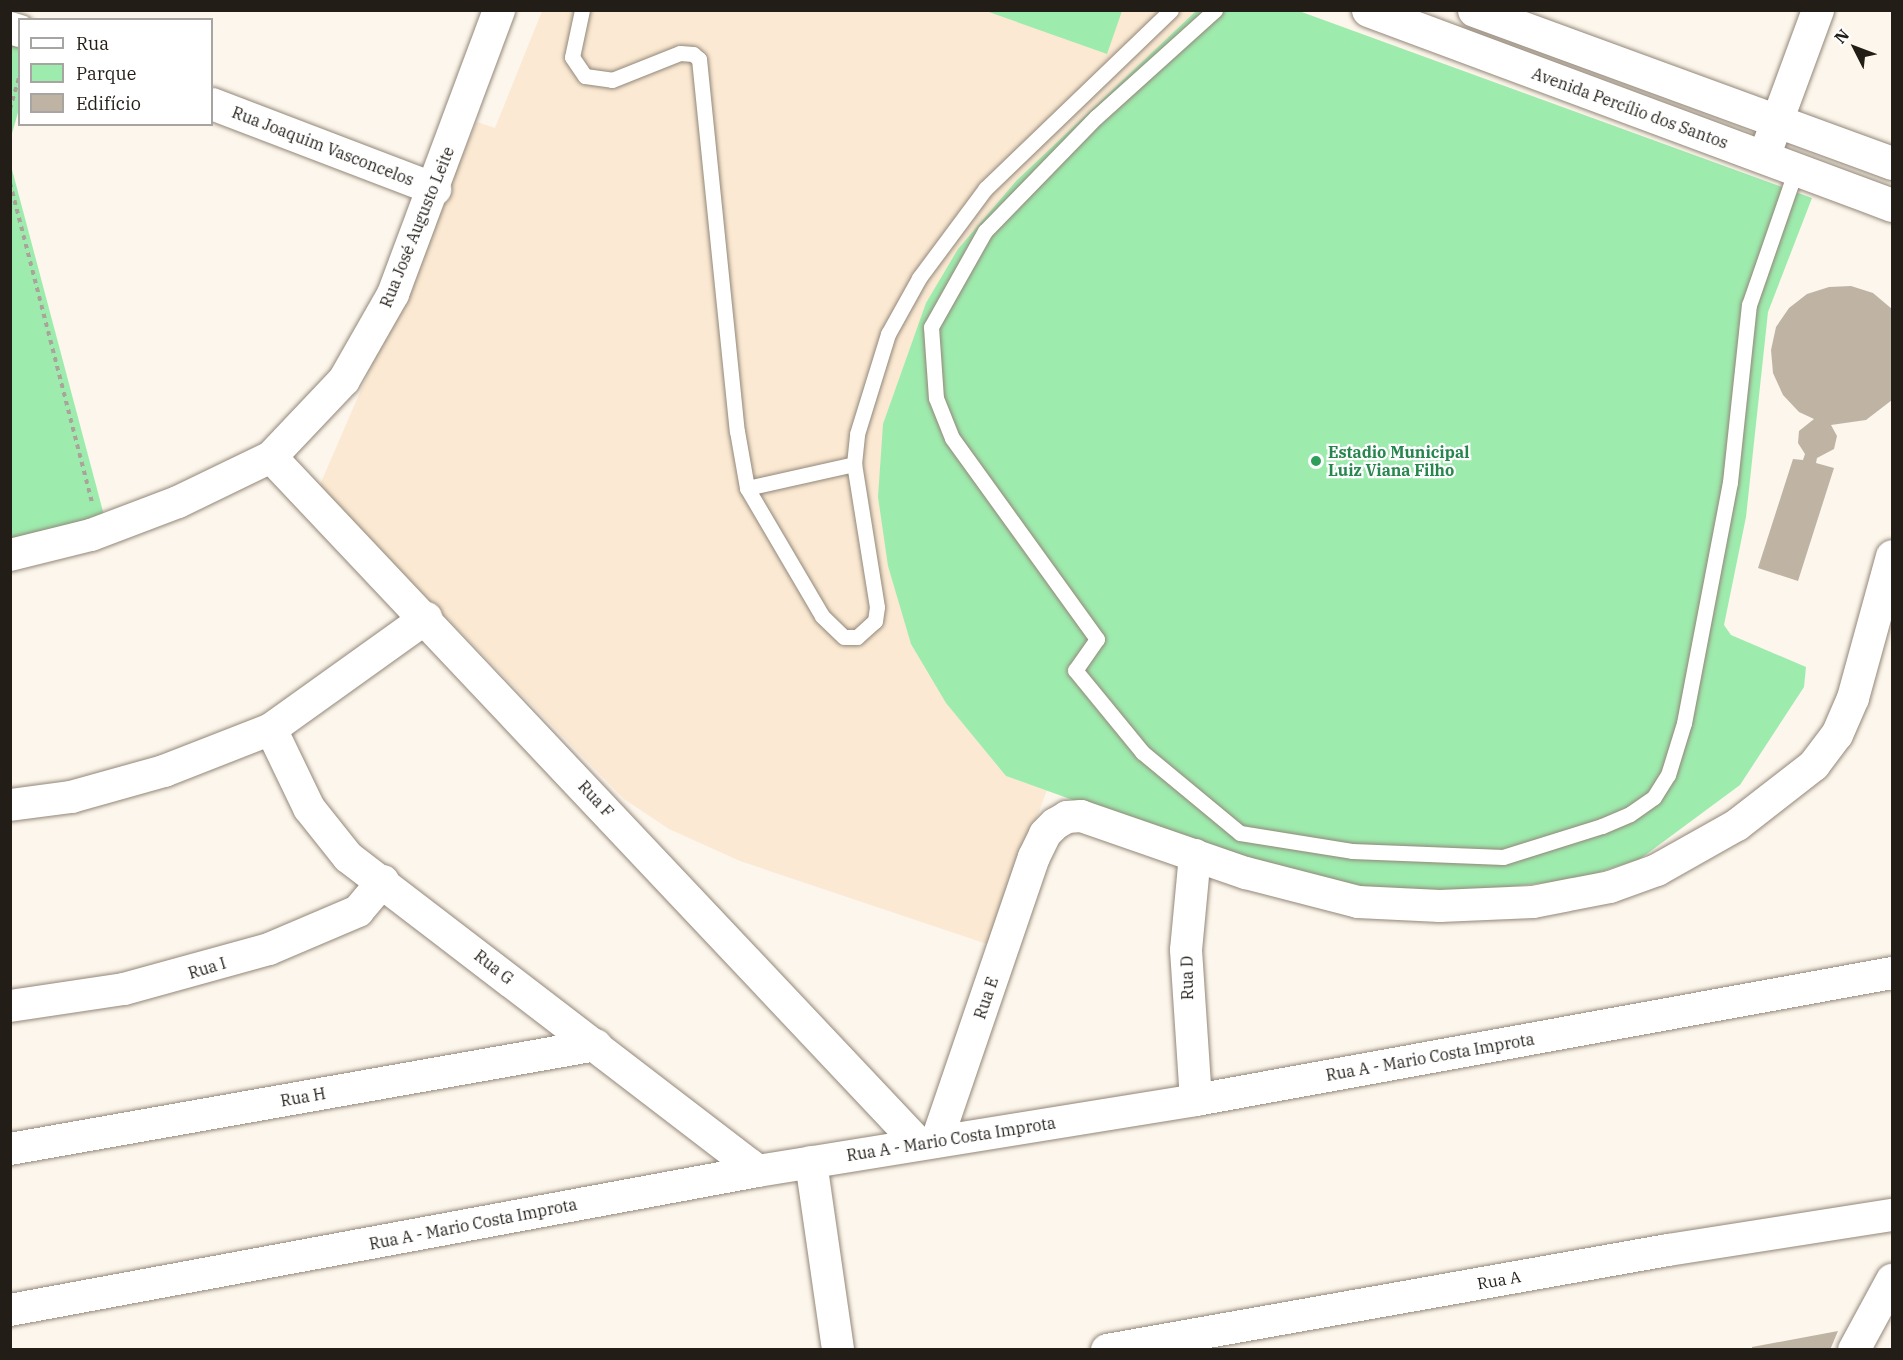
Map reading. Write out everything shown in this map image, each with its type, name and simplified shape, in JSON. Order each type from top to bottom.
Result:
[{"type":"street","name":"Rua José Augusto Leite","points":[[10,555],[91,535],[178,502],[271,457],[344,380],[393,294],[435,189],[499,10]]},
{"type":"street","name":"Avenida Percílio dos Santos","points":[[1368,10],[1893,205]]},
{"type":"street","points":[[1474,10],[1893,163]]},
{"type":"street","points":[[1764,157],[1818,10]]},
{"type":"street","name":"Rua Joaquim Vasconcelos","points":[[213,104],[435,189]]},
{"type":"street","name":"Rua F","points":[[271,457],[928,1142]]},
{"type":"street","name":"Rua E","points":[[928,1142],[1034,857],[1044,834],[1055,824],[1067,817],[1081,816],[1195,855],[1358,902],[1440,906],[1533,902],[1610,888],[1657,870],[1774,799],[1814,765],[1837,735],[1853,698],[1893,556]]},
{"type":"street","points":[[10,805],[71,797],[164,771],[271,729],[426,618]]},
{"type":"street","name":"Rua G","points":[[271,729],[309,808],[348,857],[383,881],[596,1044],[758,1171]]},
{"type":"street","name":"Rua D","points":[[1195,855],[1186,950],[1196,1100]]},
{"type":"street","name":"Rua I","points":[[10,1006],[123,989],[269,949],[358,911],[383,881]]},
{"type":"street","name":"Rua A - Mario Costa Improta","points":[[10,1310],[758,1171],[1196,1100],[1893,973]]},
{"type":"street","name":"Rua H","points":[[10,1149],[596,1044]]},
{"type":"street","points":[[811,1162],[838,1350]]},
{"type":"street","name":"Rua A","points":[[1107,1350],[1668,1250],[1893,1215]]},
{"type":"street","points":[[1854,1350],[1893,1280]]},
{"type":"lane","points":[[582,10],[572,57],[585,76],[612,80],[680,53],[693,54],[701,65],[737,431],[747,488],[822,616],[844,637],[857,637],[875,621],[877,607],[854,464],[857,434],[888,334],[919,278],[985,189],[1171,10]]},
{"type":"lane","points":[[1215,10],[1096,117],[986,231],[931,327],[936,398],[952,438],[1097,639],[1075,670],[1142,752],[1239,833],[1352,851],[1503,857],[1602,826],[1630,814],[1654,797],[1678,750],[1695,665],[1730,482],[1749,304],[1796,169]]},
{"type":"lane","points":[[747,488],[854,464]]},
{"type":"path","points":[[10,108],[18,81]]},
{"type":"path","points":[[10,183],[93,503]]},
{"type":"shaded area","points":[[542,11],[1196,11],[1016,181],[958,249],[1006,776],[1047,790],[990,945],[740,861],[669,829],[624,799],[319,487],[477,122],[495,128]]},
{"type":"green space","points":[[1122,10],[1107,54],[986,11]]},
{"type":"green space","name":"Estadio Municipal Luiz Viana Filho","points":[[1196,11],[1299,11],[1812,198],[1768,312],[1746,517],[1724,625],[1731,635],[1806,667],[1804,687],[1740,785],[1640,859],[1579,879],[1428,896],[1320,880],[1209,849],[1006,776],[946,703],[911,644],[888,566],[878,497],[883,424],[926,303],[958,249],[1016,181]]},
{"type":"green space","points":[[10,39],[18,41],[18,112],[11,137]]},
{"type":"green space","points":[[10,162],[105,519],[10,539]]},
{"type":"building","points":[[1851,286],[1873,293],[1892,309],[1892,400],[1866,420],[1831,425],[1837,436],[1834,449],[1817,458],[1816,463],[1834,468],[1798,581],[1758,568],[1793,459],[1803,460],[1805,454],[1798,443],[1799,431],[1814,419],[1799,412],[1783,395],[1773,373],[1771,350],[1776,327],[1789,308],[1807,294],[1829,287]]},
{"type":"building","points":[[1838,1331],[1830,1350],[1752,1350],[1752,1347]]},
{"type":"place","name":"Estadio Municipal Luiz Viana Filho","points":[[1316,461]]}]
